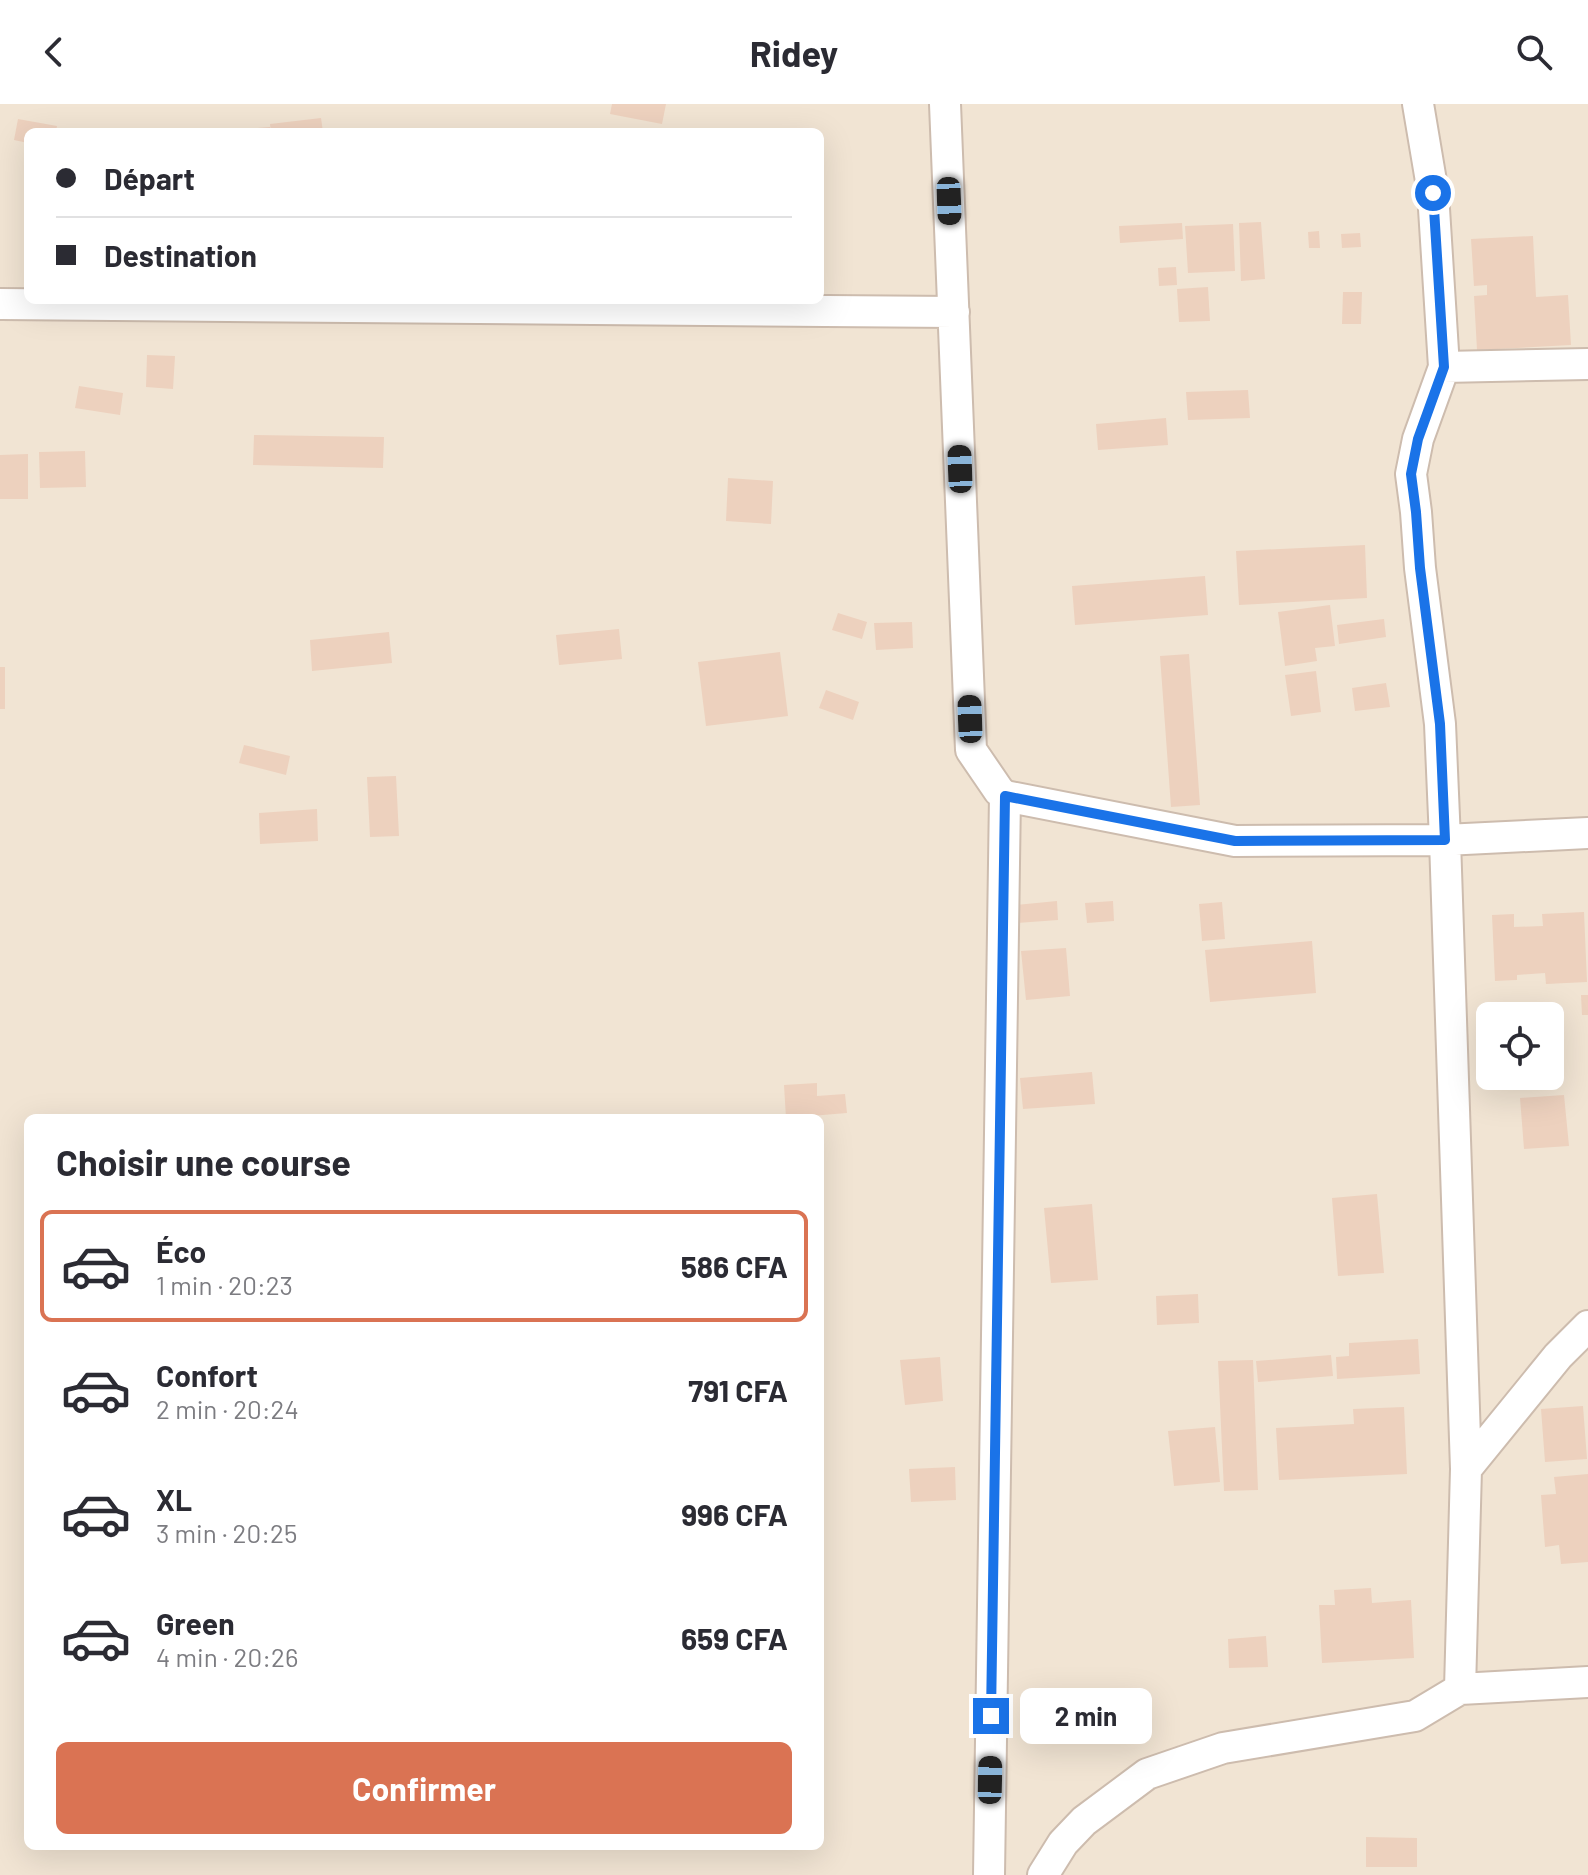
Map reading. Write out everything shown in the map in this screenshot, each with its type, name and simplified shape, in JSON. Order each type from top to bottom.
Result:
[{"type":"street","points":[[945,104],[971,750],[999,791],[1005,796],[1235,841],[1445,840],[1588,833]]},
{"type":"street","points":[[1418,104],[1433,193],[1444,367],[1418,439],[1411,474],[1440,724],[1445,840],[1466,1469],[1460,1689]]},
{"type":"street","points":[[0,304],[954,312]]},
{"type":"street","points":[[1444,367],[1588,364]]},
{"type":"street","points":[[989,1875],[1005,796]]},
{"type":"street","points":[[1466,1469],[1558,1356],[1588,1326]]},
{"type":"street","points":[[1043,1875],[1063,1843],[1084,1821],[1147,1774],[1223,1748],[1415,1716],[1460,1689],[1588,1682]]},
{"type":"shaded area","points":[[0,104],[1588,104],[1588,1875],[0,1875]]},
{"type":"building","points":[[612,104],[666,104],[662,124],[610,114]]},
{"type":"building","points":[[321,118],[322,128],[270,128],[270,124]]},
{"type":"building","points":[[18,119],[57,126],[24,128],[24,142],[14,140]]},
{"type":"building","points":[[1261,222],[1265,279],[1241,281],[1239,223]]},
{"type":"building","points":[[1182,223],[1183,239],[1120,243],[1119,226]]},
{"type":"building","points":[[1233,224],[1235,271],[1188,273],[1185,226]]},
{"type":"building","points":[[1319,231],[1320,248],[1309,248],[1308,232]]},
{"type":"building","points":[[1360,233],[1361,247],[1342,248],[1341,234]]},
{"type":"building","points":[[1533,236],[1536,297],[1568,295],[1571,345],[1477,350],[1474,296],[1487,295],[1487,285],[1474,286],[1471,239]]},
{"type":"building","points":[[1176,267],[1177,285],[1159,286],[1158,268]]},
{"type":"building","points":[[1208,287],[1210,321],[1179,322],[1177,289]]},
{"type":"building","points":[[1343,292],[1362,292],[1361,324],[1342,324]]},
{"type":"building","points":[[147,355],[175,356],[173,389],[146,387]]},
{"type":"building","points":[[79,386],[123,393],[120,415],[75,408]]},
{"type":"building","points":[[1248,390],[1250,418],[1188,420],[1186,392]]},
{"type":"building","points":[[1166,418],[1168,445],[1098,450],[1096,424]]},
{"type":"building","points":[[254,435],[384,437],[383,468],[253,465]]},
{"type":"building","points":[[85,451],[86,487],[40,488],[39,452]]},
{"type":"building","points":[[28,454],[28,499],[0,499],[0,455]]},
{"type":"building","points":[[728,478],[773,481],[771,524],[726,521]]},
{"type":"building","points":[[1365,545],[1367,598],[1239,605],[1236,551]]},
{"type":"building","points":[[1205,576],[1208,615],[1075,625],[1072,586]]},
{"type":"building","points":[[1330,605],[1335,646],[1315,648],[1317,661],[1285,666],[1278,612]]},
{"type":"building","points":[[838,613],[867,622],[862,639],[832,630]]},
{"type":"building","points":[[1384,619],[1386,637],[1339,644],[1337,625]]},
{"type":"building","points":[[912,622],[913,648],[876,650],[874,623]]},
{"type":"building","points":[[619,629],[622,659],[559,665],[556,635]]},
{"type":"building","points":[[389,632],[392,663],[312,671],[310,640]]},
{"type":"building","points":[[780,652],[788,716],[706,726],[698,662]]},
{"type":"building","points":[[1189,654],[1200,805],[1171,807],[1160,656]]},
{"type":"building","points":[[0,667],[5,667],[5,709],[0,709]]},
{"type":"building","points":[[1316,671],[1321,712],[1291,716],[1285,675]]},
{"type":"building","points":[[1386,683],[1390,707],[1355,711],[1352,688]]},
{"type":"building","points":[[826,690],[859,702],[853,720],[819,708]]},
{"type":"building","points":[[244,745],[290,756],[286,775],[239,763]]},
{"type":"building","points":[[396,776],[399,836],[370,837],[367,777]]},
{"type":"building","points":[[317,809],[318,841],[260,844],[259,813]]},
{"type":"building","points":[[1057,901],[1058,920],[1017,923],[1016,905]]},
{"type":"building","points":[[1113,901],[1114,921],[1087,923],[1085,903]]},
{"type":"building","points":[[1222,902],[1225,939],[1202,941],[1199,904]]},
{"type":"building","points":[[1584,912],[1587,982],[1546,984],[1545,973],[1517,975],[1517,980],[1495,981],[1492,915],[1514,914],[1514,927],[1543,926],[1542,914]]},
{"type":"building","points":[[1312,941],[1316,993],[1210,1002],[1205,950]]},
{"type":"building","points":[[1066,948],[1070,996],[1026,1000],[1021,951]]},
{"type":"building","points":[[1581,995],[1588,995],[1588,1015],[1582,1015]]},
{"type":"building","points":[[1092,1072],[1095,1104],[1023,1109],[1020,1078]]},
{"type":"building","points":[[817,1083],[817,1096],[845,1094],[847,1113],[786,1114],[784,1085]]},
{"type":"building","points":[[1564,1095],[1569,1146],[1524,1149],[1520,1098]]},
{"type":"building","points":[[1377,1194],[1384,1273],[1338,1276],[1332,1198]]},
{"type":"building","points":[[1092,1204],[1098,1280],[1051,1283],[1044,1208]]},
{"type":"building","points":[[1198,1294],[1199,1323],[1157,1325],[1156,1296]]},
{"type":"building","points":[[1418,1339],[1420,1374],[1337,1379],[1336,1357],[1349,1356],[1349,1343]]},
{"type":"building","points":[[1331,1355],[1333,1376],[1258,1382],[1256,1361]]},
{"type":"building","points":[[940,1357],[943,1401],[905,1405],[900,1360]]},
{"type":"building","points":[[1253,1360],[1258,1490],[1224,1491],[1218,1361]]},
{"type":"building","points":[[1583,1406],[1587,1459],[1545,1462],[1541,1409]]},
{"type":"building","points":[[1404,1407],[1407,1474],[1279,1480],[1276,1428],[1354,1424],[1353,1409]]},
{"type":"building","points":[[1215,1427],[1220,1482],[1174,1486],[1168,1431]]},
{"type":"building","points":[[955,1467],[956,1500],[911,1502],[909,1469]]},
{"type":"building","points":[[1588,1474],[1588,1562],[1561,1564],[1559,1545],[1545,1547],[1541,1495],[1556,1494],[1554,1477]]},
{"type":"building","points":[[1371,1588],[1372,1603],[1411,1600],[1414,1658],[1322,1663],[1319,1605],[1335,1605],[1334,1590]]},
{"type":"building","points":[[1266,1636],[1268,1667],[1229,1668],[1228,1639]]},
{"type":"building","points":[[1366,1837],[1417,1838],[1417,1867],[1366,1867]]},
{"type":"route","points":[[991,1716],[1005,796],[1235,841],[1445,840],[1440,724],[1411,474],[1418,439],[1444,367],[1433,193]]}]
